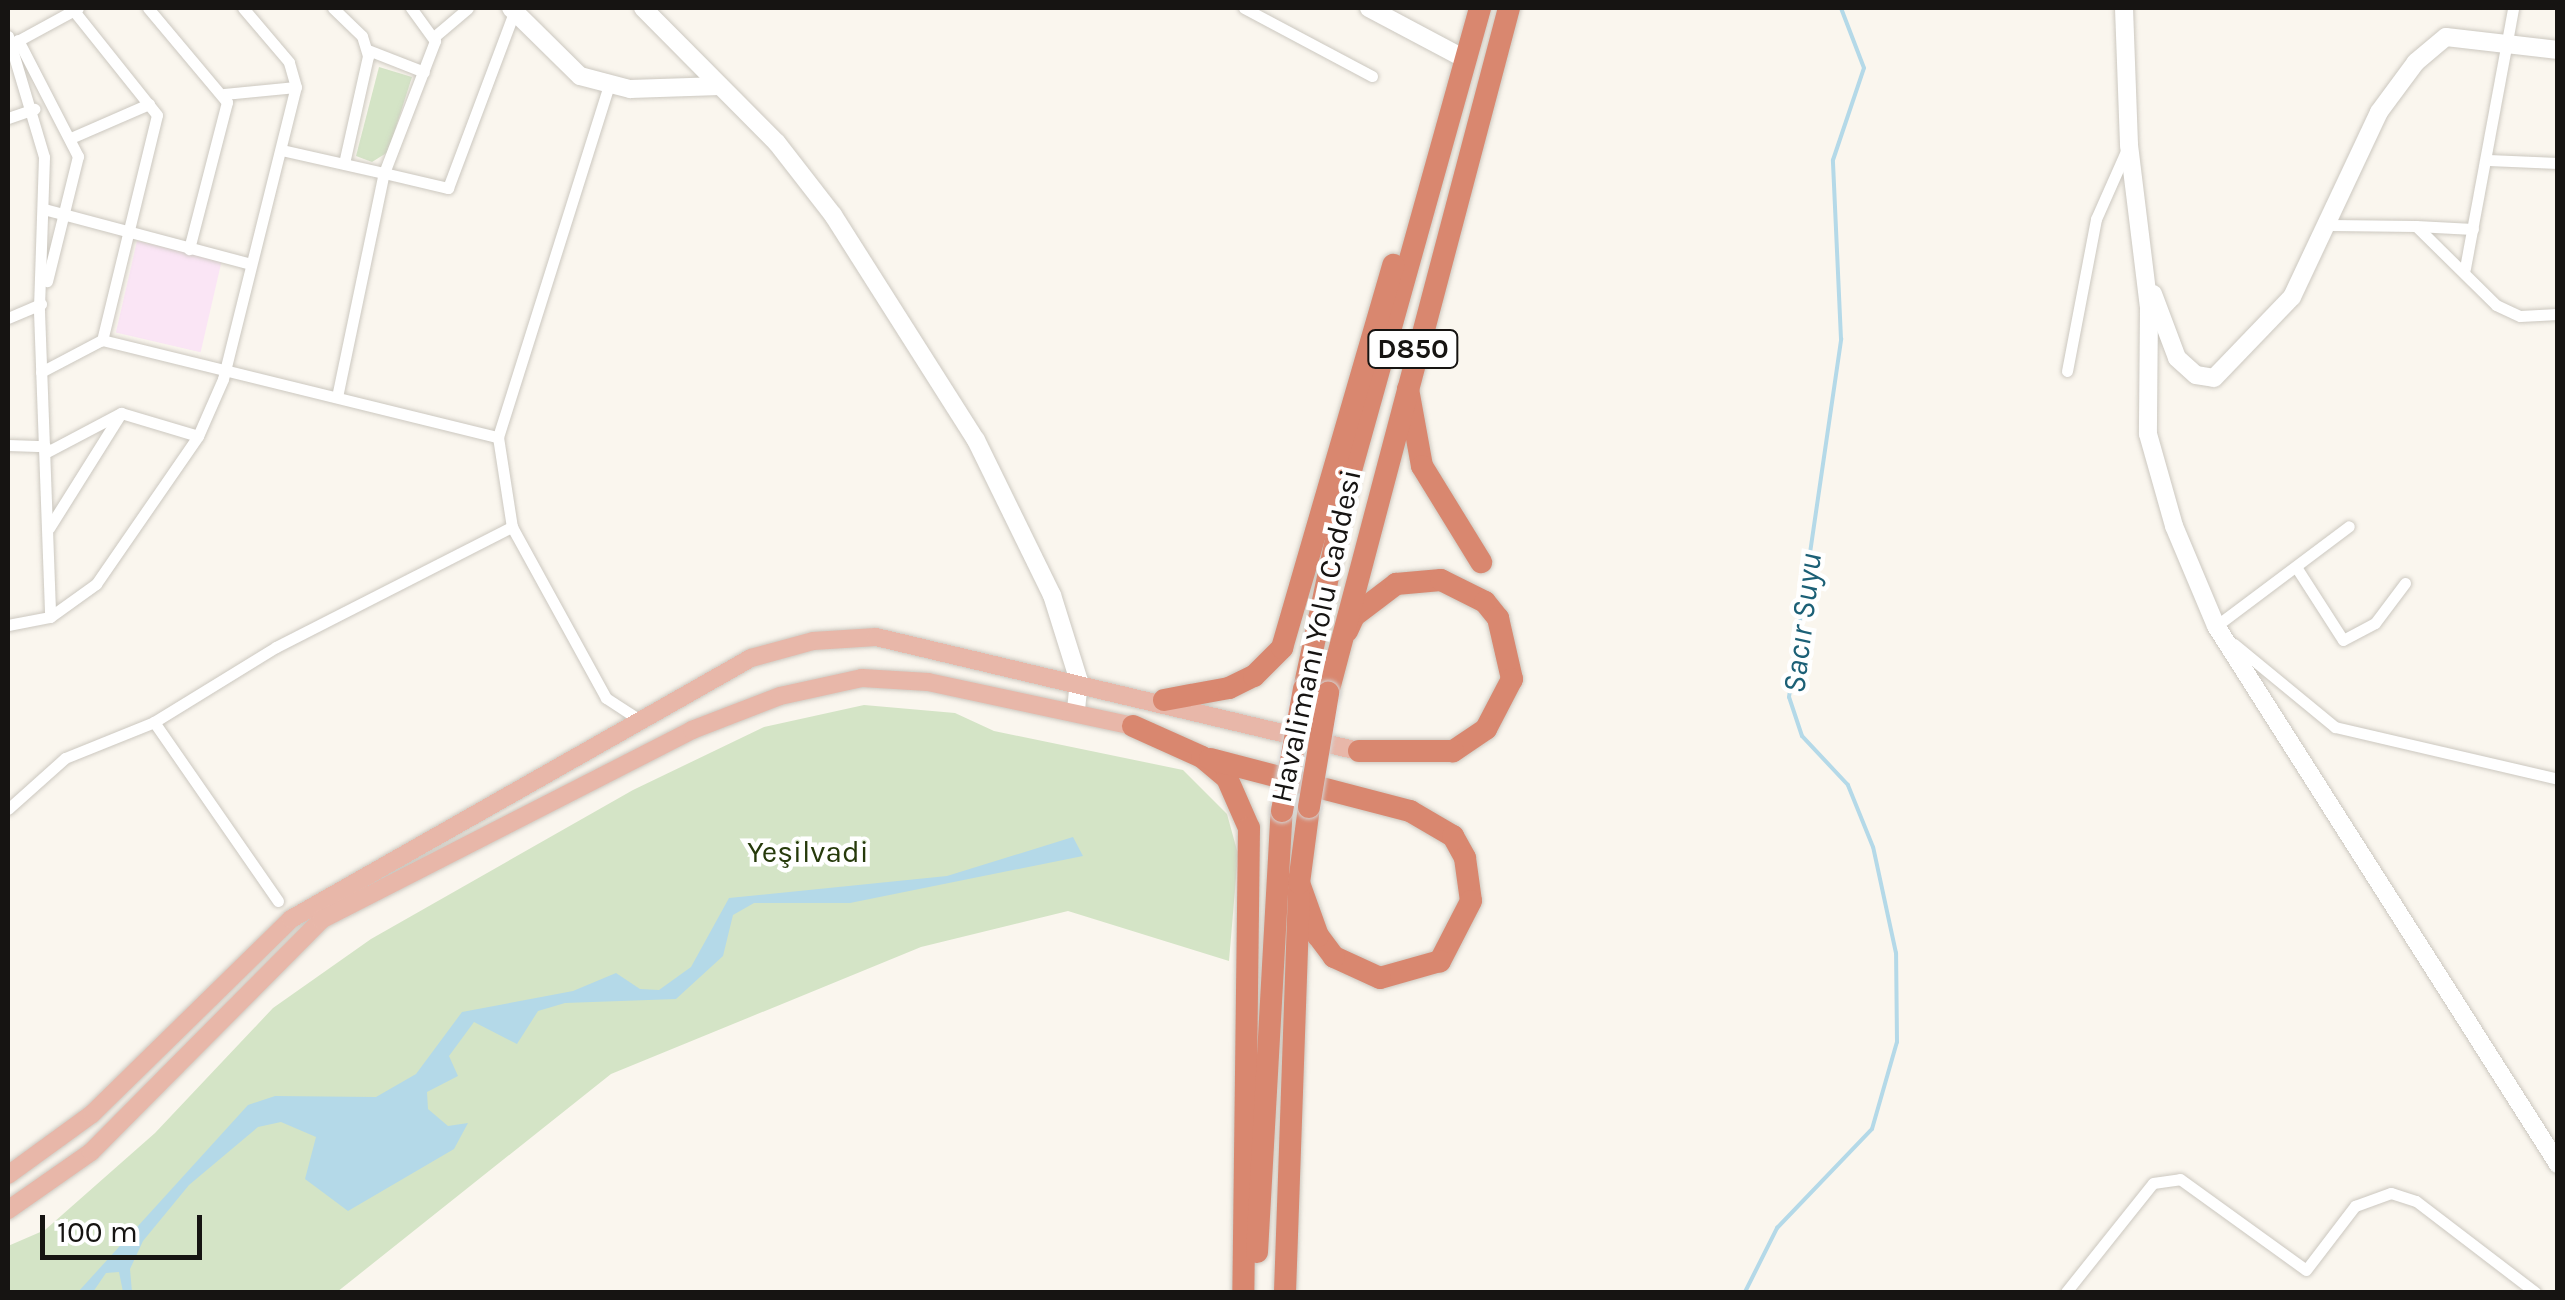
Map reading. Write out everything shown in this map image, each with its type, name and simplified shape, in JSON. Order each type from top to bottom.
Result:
[{"type":"highway","name":"Havalimanı Yolu Caddesi","points":[[1285,1292],[1298,883],[1309,807],[1316,691],[1350,474],[1480,8]]},
{"type":"highway","name":"Havalimanı Yolu Caddesi","points":[[1258,1292],[1282,811],[1316,691],[1337,652],[1407,372],[1509,8]]},
{"type":"highway","points":[[1164,700],[1242,682],[1282,648],[1365,352],[1424,172],[1448,128]]},
{"type":"highway","points":[[1407,372],[1422,466],[1482,562]]},
{"type":"highway","points":[[1337,652],[1354,616],[1374,596],[1420,579],[1485,602],[1506,639],[1512,678],[1486,729],[1453,751],[1359,751]]},
{"type":"highway","points":[[1134,726],[1202,757],[1410,811],[1453,836],[1466,858],[1471,902],[1440,961],[1412,976],[1380,978],[1334,957],[1318,936],[1298,883]]},
{"type":"highway","points":[[1202,757],[1227,778],[1249,828],[1243,1292]]},
{"type":"main road","points":[[8,1176],[92,1114],[291,919],[635,718],[752,658],[813,640],[876,636],[1164,700],[1359,751]]},
{"type":"main road","points":[[8,1210],[91,1152],[321,920],[692,730],[780,696],[862,678],[928,682],[1134,726]]},
{"type":"street","points":[[148,8],[224,94]]},
{"type":"street","points":[[8,624],[50,617],[96,584],[198,436],[223,369],[296,87],[289,62],[243,8]]},
{"type":"street","points":[[333,8],[368,50],[424,72]]},
{"type":"street","points":[[411,8],[435,36]]},
{"type":"street","points":[[338,398],[384,172],[435,36],[468,8]]},
{"type":"street","points":[[1244,8],[1372,76]]},
{"type":"street","points":[[2124,8],[2129,145],[2146,280],[2148,434],[2219,630],[2558,1164]]},
{"type":"street","points":[[2465,268],[2488,160],[2513,8]]},
{"type":"street","points":[[11,41],[76,9],[149,104],[156,136],[102,340]]},
{"type":"street","points":[[282,150],[448,188],[512,10],[580,76],[609,84],[720,86]]},
{"type":"street","points":[[651,10],[833,215],[976,440],[1052,594],[1079,681],[1076,712]]},
{"type":"street","points":[[1378,10],[1464,59]]},
{"type":"street","points":[[2146,280],[2177,358],[2196,375],[2214,378],[2292,297],[2331,224],[2380,112],[2416,62],[2446,37],[2508,40],[2558,50]]},
{"type":"street","points":[[11,41],[34,110],[44,209],[39,311],[50,617]]},
{"type":"street","points":[[11,41],[73,137],[78,156],[66,216],[39,311]]},
{"type":"street","points":[[344,163],[368,50]]},
{"type":"street","points":[[609,84],[498,437],[512,528],[606,698],[635,718]]},
{"type":"street","points":[[224,94],[296,87]]},
{"type":"street","points":[[190,249],[224,94]]},
{"type":"street","points":[[73,137],[149,104]]},
{"type":"street","points":[[8,118],[34,110]]},
{"type":"street","points":[[2067,371],[2096,218],[2129,145]]},
{"type":"street","points":[[2488,160],[2558,163]]},
{"type":"street","points":[[44,209],[131,226],[132,235]]},
{"type":"street","points":[[2331,224],[2473,229]]},
{"type":"street","points":[[2416,226],[2465,268],[2496,305],[2520,316],[2558,314]]},
{"type":"street","points":[[132,235],[250,264]]},
{"type":"street","points":[[8,315],[39,311]]},
{"type":"street","points":[[41,372],[102,340],[498,437]]},
{"type":"street","points":[[8,445],[45,450],[121,414],[198,436]]},
{"type":"street","points":[[48,530],[121,414]]},
{"type":"street","points":[[2219,630],[2349,526]]},
{"type":"street","points":[[8,809],[64,758],[154,722],[276,647],[512,528]]},
{"type":"street","points":[[2298,570],[2343,640],[2375,623],[2406,584]]},
{"type":"street","points":[[2219,630],[2335,727],[2558,778]]},
{"type":"street","points":[[154,722],[278,901]]},
{"type":"street","points":[[2066,1292],[2153,1183],[2180,1180],[2306,1270],[2355,1206],[2391,1193],[2416,1201],[2534,1292]]},
{"type":"shaded area","points":[[137,241],[222,261],[201,352],[116,333]]},
{"type":"green space","points":[[379,67],[412,77],[388,152],[372,162],[356,156]]},
{"type":"green space","name":"Yeşilvadi","points":[[864,705],[955,713],[994,731],[1183,770],[1227,814],[1238,854],[1229,961],[1068,911],[921,947],[611,1074],[337,1292],[8,1292],[8,1246],[45,1230],[155,1133],[273,1008],[371,939],[633,790],[764,727]]},
{"type":"water","points":[[1073,837],[1083,856],[850,903],[754,903],[733,915],[723,956],[676,999],[565,1003],[538,1011],[517,1044],[474,1022],[449,1056],[458,1076],[427,1092],[428,1109],[448,1126],[468,1123],[454,1149],[348,1211],[305,1179],[316,1137],[281,1122],[258,1127],[189,1185],[143,1241],[130,1269],[132,1292],[123,1292],[119,1272],[106,1273],[93,1292],[78,1292],[248,1105],[275,1096],[376,1097],[416,1074],[462,1012],[573,991],[616,973],[640,989],[659,990],[691,967],[729,898],[947,876]]},
{"type":"waterway","name":"Sacır Suyu","points":[[1745,1292],[1777,1228],[1872,1129],[1897,1042],[1896,953],[1873,847],[1848,785],[1802,736],[1789,697],[1841,339],[1833,160],[1864,68],[1841,8]]}]
